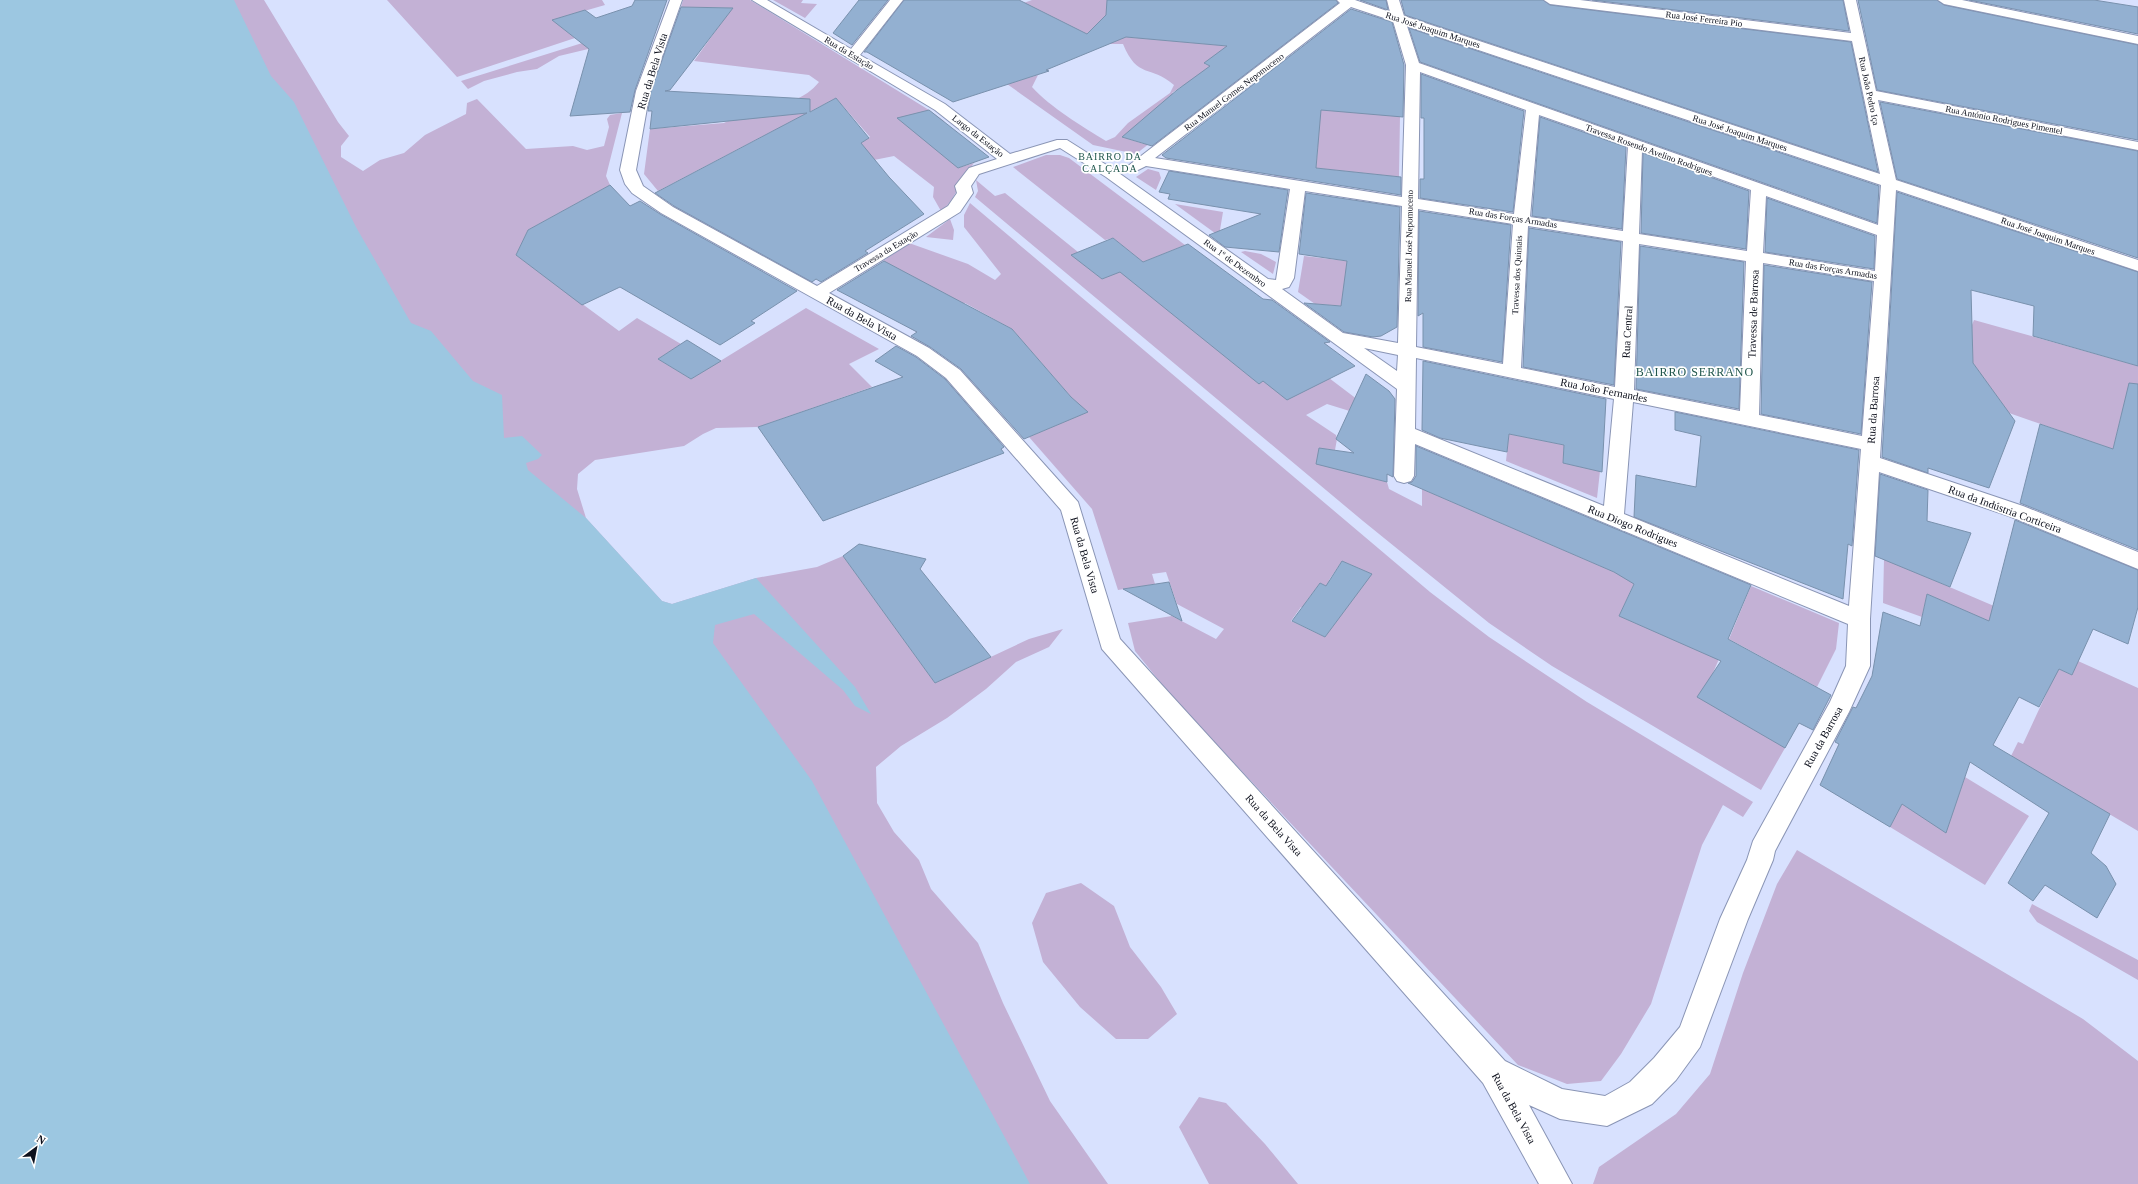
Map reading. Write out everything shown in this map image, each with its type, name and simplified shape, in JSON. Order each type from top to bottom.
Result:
[{"type":"street","name":"Rua da Bela Vista","points":[[676,0],[643,91],[628,170],[630,182],[637,191],[667,210],[923,352],[953,374],[1071,507],[1110,643],[1494,1072],[1556,1184]]},
{"type":"street","name":"Rua da Estação","points":[[758,0],[940,107]]},
{"type":"street","points":[[853,55],[897,0]]},
{"type":"street","name":"Rua Manuel José Nepomuceno","points":[[1392,0],[1413,65],[1404,476]]},
{"type":"street","name":"Rua José Ferreira Pio","points":[[1550,0],[1617,4],[1858,38]]},
{"type":"street","name":"Rua João Pedro Iça","points":[[1850,0],[1889,183]]},
{"type":"street","points":[[1944,0],[2138,40]]},
{"type":"street","name":"Rua José Joaquim Marques","points":[[1346,1],[2138,266]]},
{"type":"street","name":"Rua Manuel Gomes Nepomuceno","points":[[1117,179],[1143,161],[1346,1]]},
{"type":"street","name":"Travessa Rosendo Avelino Rodrigues","points":[[1413,65],[1886,233]]},
{"type":"street","name":"Rua António Rodrigues Pimentel","points":[[1870,94],[2138,146]]},
{"type":"street","name":"Largo da Estação","points":[[940,107],[1008,160],[1062,143]]},
{"type":"street","name":"Travessa dos Quintais","points":[[1512,372],[1519,229],[1522,220],[1533,108]]},
{"type":"street","name":"Rua 1º de Dezembro","points":[[1062,143],[1117,179],[1405,386]]},
{"type":"street","name":"Rua Central","points":[[1613,518],[1624,395],[1635,144]]},
{"type":"street","name":"Travessa da Estação","points":[[817,293],[954,209],[965,193],[963,186],[974,171],[1008,160]]},
{"type":"street","name":"Rua das Forças Armadas","points":[[1143,161],[1883,277]]},
{"type":"street","name":"Rua da Barrosa","points":[[1494,1072],[1560,1104],[1607,1111],[1641,1093],[1665,1069],[1690,1036],[1706,1000],[1734,919],[1760,860],[1762,849],[1841,705],[1858,666],[1859,619],[1889,183]]},
{"type":"street","points":[[1263,284],[1277,285],[1284,283],[1286,278],[1298,185]]},
{"type":"street","name":"Travessa de Barrosa","points":[[1749,420],[1759,189]]},
{"type":"street","name":"Rua João Fernandes","points":[[1336,337],[1407,350],[1749,420],[1871,453]]},
{"type":"street","name":"Rua Diogo Rodrigues","points":[[1406,433],[1859,619]]},
{"type":"street","name":"Rua da Indústria Corticeira","points":[[1871,453],[2138,561]]},
{"type":"shaded area","points":[[0,0],[264,0],[338,122],[349,136],[341,146],[341,157],[363,171],[380,160],[404,153],[425,135],[466,114],[467,103],[477,99],[526,149],[573,146],[587,150],[604,146],[609,127],[607,119],[610,115],[622,113],[606,176],[610,185],[528,230],[516,255],[619,331],[637,318],[681,344],[658,359],[691,379],[806,308],[879,349],[849,364],[872,387],[758,427],[716,428],[684,446],[595,460],[578,474],[577,489],[586,518],[662,601],[672,604],[756,578],[817,567],[843,556],[935,683],[1029,639],[1063,629],[1049,647],[1016,662],[986,689],[947,718],[901,746],[876,767],[877,803],[894,832],[919,860],[931,889],[978,943],[1003,1003],[1050,1101],[1108,1184],[698,1184]]},
{"type":"shaded area","points":[[387,0],[602,0],[605,5],[553,20],[575,38],[457,77]]},
{"type":"shaded area","points":[[683,0],[750,0],[929,110],[944,121],[958,168],[974,163],[949,203],[941,211],[933,197],[934,187],[894,156],[874,160],[861,143],[870,137],[836,98],[658,191],[644,174],[650,129],[724,123],[799,98],[810,91],[819,82],[809,75],[694,61],[732,8],[681,7]]},
{"type":"shaded area","points":[[773,0],[803,0],[801,3],[817,4],[805,18]]},
{"type":"shaded area","points":[[1032,0],[1132,0],[1130,37],[1228,46],[1205,64],[1241,76],[1213,96],[1182,86],[1172,93],[1203,104],[1122,137],[1144,144],[1164,132],[1136,154],[1093,145],[1007,84],[1038,75],[1032,87],[1039,94],[1067,116],[1106,141],[1115,137],[1128,123],[1170,93],[1174,85],[1166,79],[1139,67],[1134,63],[1123,44],[1107,44],[1007,9]]},
{"type":"shaded area","points":[[627,29],[605,45],[559,56],[537,69],[517,72],[484,81],[468,89],[461,81]]},
{"type":"shaded area","points":[[1237,101],[1400,116],[1399,177],[1316,168],[1318,147],[1311,146],[1297,179],[1274,176],[1288,143]]},
{"type":"shaded area","points":[[1046,155],[1060,155],[1069,158],[1185,245],[1143,262],[1113,238],[1105,240],[1013,167]]},
{"type":"shaded area","points":[[1148,169],[1159,172],[1161,178],[1156,190],[1136,177]]},
{"type":"shaded area","points":[[976,180],[995,196],[1005,193],[1078,252],[1072,255],[1102,279],[1120,271],[1258,383],[1263,381],[1329,378],[1362,403],[1356,413],[1327,404],[1306,415],[1336,435],[1337,439],[1335,450],[1326,449],[1363,476],[1387,482],[1389,489],[1422,506],[1422,489],[1635,581],[1619,616],[1719,659],[1712,675],[1785,748],[1761,790],[1552,666],[1489,623],[1363,521],[975,197],[978,191]]},
{"type":"shaded area","points":[[970,203],[1430,592],[1489,637],[1587,702],[1753,802],[1743,817],[1723,805],[1702,845],[1651,1004],[1621,1054],[1601,1081],[1567,1084],[1518,1065],[1173,698],[1135,651],[1128,623],[1172,616],[1216,639],[1224,629],[1177,604],[1166,572],[1152,574],[1155,584],[1118,590],[1092,509],[1029,437],[1087,412],[1071,397],[1012,329],[965,303],[920,334],[904,325],[949,296],[883,261],[909,243],[968,264],[995,280],[1001,274],[964,227],[964,215]],"holes":[[[1342,561],[1371,574],[1325,637],[1291,621],[1301,607],[1309,611],[1305,603],[1320,583],[1331,589],[1329,580]]]},
{"type":"shaded area","points":[[1175,204],[1223,212],[1219,236]]},
{"type":"shaded area","points":[[950,219],[954,230],[953,240],[926,237]]},
{"type":"shaded area","points":[[1245,251],[1261,254],[1276,262],[1273,274],[1241,252]]},
{"type":"shaded area","points":[[1304,256],[1347,261],[1343,306],[1315,304],[1298,292]]},
{"type":"shaded area","points":[[1974,320],[2138,366],[2138,417],[2122,412],[2113,449],[2009,413],[1973,363],[1972,325]]},
{"type":"shaded area","points":[[1509,434],[1564,445],[1563,463],[1600,471],[1597,498],[1506,461]]},
{"type":"shaded area","points":[[1884,559],[1994,606],[1990,622],[1927,594],[1922,617],[1883,603]]},
{"type":"shaded area","points":[[1751,586],[1839,623],[1836,649],[1817,687],[1729,639]]},
{"type":"shaded area","points":[[2035,658],[2072,675],[2078,661],[2138,688],[2138,831],[2011,756],[2018,742],[2023,744],[2049,688]]},
{"type":"shaded area","points":[[1965,777],[2029,816],[1985,885],[1890,827],[1902,804],[1946,832]]},
{"type":"shaded area","points":[[1797,850],[2083,1019],[2138,1061],[2138,1184],[1593,1184],[1599,1167],[1676,1114],[1710,1074],[1743,973],[1777,884]]},
{"type":"shaded area","points":[[1081,883],[1114,906],[1130,947],[1161,987],[1177,1014],[1148,1039],[1116,1039],[1080,1007],[1043,962],[1032,923],[1046,893]]},
{"type":"shaded area","points":[[2032,904],[2138,960],[2138,980],[2037,922],[2029,911]]},
{"type":"shaded area","points":[[1199,1097],[1226,1103],[1265,1144],[1298,1184],[1209,1184],[1179,1127]]},
{"type":"water","points":[[0,0],[234,0],[271,76],[294,102],[356,227],[411,323],[431,331],[473,381],[502,395],[504,438],[522,436],[542,455],[538,459],[526,463],[528,470],[586,518],[662,601],[672,604],[756,578],[855,687],[871,714],[855,706],[843,690],[754,614],[715,625],[713,643],[812,781],[1030,1184],[0,1184]]},
{"type":"building","points":[[635,0],[667,0],[635,90],[630,112],[570,116],[589,49],[552,20],[585,10],[596,18],[632,6]]},
{"type":"building","points":[[859,0],[888,0],[852,45],[833,33]]},
{"type":"building","points":[[904,0],[1019,0],[1087,34],[1106,15],[1107,0],[1336,0],[1338,3],[1152,146],[1122,137],[1177,90],[1210,66],[1204,63],[1227,46],[1126,37],[1046,70],[1049,71],[953,102],[867,52],[864,52]]},
{"type":"building","points":[[1360,0],[1386,0],[1388,10]]},
{"type":"building","points":[[1401,0],[1543,0],[1550,5],[1851,42],[1878,172],[1405,15]]},
{"type":"building","points":[[1592,0],[1843,0],[1849,31]]},
{"type":"building","points":[[1858,0],[1937,0],[1944,5],[2138,45],[2138,140],[1877,90]]},
{"type":"building","points":[[1969,0],[2094,0],[2138,7],[2138,34]]},
{"type":"building","points":[[681,7],[733,8],[670,90],[665,91],[810,99],[810,112],[836,98],[869,138],[861,143],[889,177],[924,214],[865,251],[868,253],[821,282],[816,279],[812,282],[674,206],[655,193],[807,113],[650,129],[652,111],[648,111],[651,91]]},
{"type":"building","points":[[1351,9],[1392,22],[1404,65],[1403,117],[1321,110],[1316,168],[1401,177],[1401,195],[1166,158],[1162,155]]},
{"type":"building","points":[[1409,28],[1879,186],[1877,223],[1420,62]]},
{"type":"building","points":[[1421,74],[1524,111],[1513,212],[1420,198],[1420,179],[1424,179],[1424,118],[1421,118]]},
{"type":"building","points":[[1880,102],[2138,151],[2138,258],[1897,179]]},
{"type":"building","points":[[929,110],[989,157],[958,168],[897,118]]},
{"type":"building","points":[[1540,117],[1626,147],[1622,229],[1532,216]]},
{"type":"building","points":[[1643,153],[1749,191],[1746,249],[1641,233]]},
{"type":"building","points":[[1169,171],[1288,190],[1279,252],[1225,247],[1209,235],[1261,214],[1168,199],[1170,194],[1159,192]]},
{"type":"building","points":[[610,185],[630,206],[640,201],[660,214],[797,291],[751,321],[755,323],[720,345],[620,287],[582,305],[516,255],[528,230]]},
{"type":"building","points":[[1897,192],[2138,272],[2138,366],[2033,336],[2034,306],[1971,290],[1973,363],[2015,421],[1989,488],[1928,468],[1928,473],[1882,457]]},
{"type":"building","points":[[1306,193],[1400,207],[1397,327],[1381,336],[1373,337],[1344,332],[1304,303],[1341,306],[1347,261],[1299,254]]},
{"type":"building","points":[[1767,198],[1875,236],[1874,269],[1765,252]]},
{"type":"building","points":[[1419,211],[1511,225],[1502,362],[1423,347],[1423,313],[1418,316]]},
{"type":"building","points":[[1529,228],[1621,242],[1614,385],[1523,367]]},
{"type":"building","points":[[1113,238],[1143,262],[1188,244],[1263,299],[1272,300],[1330,342],[1324,343],[1355,366],[1287,400],[1263,381],[1259,384],[1120,272],[1102,279],[1071,255]]},
{"type":"building","points":[[1640,246],[1744,262],[1739,409],[1636,389]]},
{"type":"building","points":[[884,261],[1012,329],[1071,397],[1088,412],[1024,439],[961,369],[930,347],[911,336],[917,332],[837,290]]},
{"type":"building","points":[[1764,265],[1872,282],[1861,434],[1761,414]]},
{"type":"building","points":[[687,340],[721,361],[691,379],[658,359]]},
{"type":"building","points":[[896,346],[916,357],[945,379],[1004,447],[1001,449],[1004,453],[823,521],[758,427],[903,377],[875,361]]},
{"type":"building","points":[[1423,361],[1606,399],[1602,472],[1563,463],[1564,445],[1509,434],[1507,452],[1440,438],[1422,430]]},
{"type":"building","points":[[1366,374],[1389,391],[1395,399],[1393,477],[1387,474],[1387,482],[1316,464],[1319,448],[1354,453],[1336,439]]},
{"type":"building","points":[[2129,383],[2138,384],[2138,550],[2020,503],[2040,424],[2113,449]]},
{"type":"building","points":[[1675,412],[1859,450],[1852,546],[1848,544],[1843,599],[1634,517],[1636,475],[1696,487],[1701,436],[1675,430]]},
{"type":"building","points":[[1416,446],[1751,585],[1728,639],[1831,695],[1813,730],[1799,723],[1785,748],[1697,697],[1721,661],[1619,616],[1634,584],[1614,572],[1408,483],[1412,482],[1416,476]]},
{"type":"building","points":[[1880,474],[1928,490],[1927,521],[1971,533],[1950,587],[1875,556]]},
{"type":"building","points":[[2015,520],[2138,570],[2138,607],[2128,644],[2093,629],[2072,675],[2059,669],[2039,707],[2019,697],[1993,745],[2110,814],[2091,853],[2106,866],[2116,884],[2097,918],[2045,885],[2033,901],[2008,883],[2049,813],[1970,762],[1946,833],[1902,804],[1890,827],[1820,785],[1839,744],[1835,742],[1853,707],[1856,708],[1872,676],[1883,612],[1920,626],[1927,594],[1989,621]]},
{"type":"building","points":[[859,544],[926,559],[920,569],[991,657],[935,683],[843,556]]},
{"type":"building","points":[[1342,561],[1372,574],[1325,637],[1292,621],[1320,583],[1326,586]]},
{"type":"building","points":[[1169,582],[1182,621],[1123,589]]},
{"type":"district","name":"BAIRRO DA CALÇADA","points":[[1110,162]]},
{"type":"district","name":"BAIRRO SERRANO","points":[[1695,372]]}]
